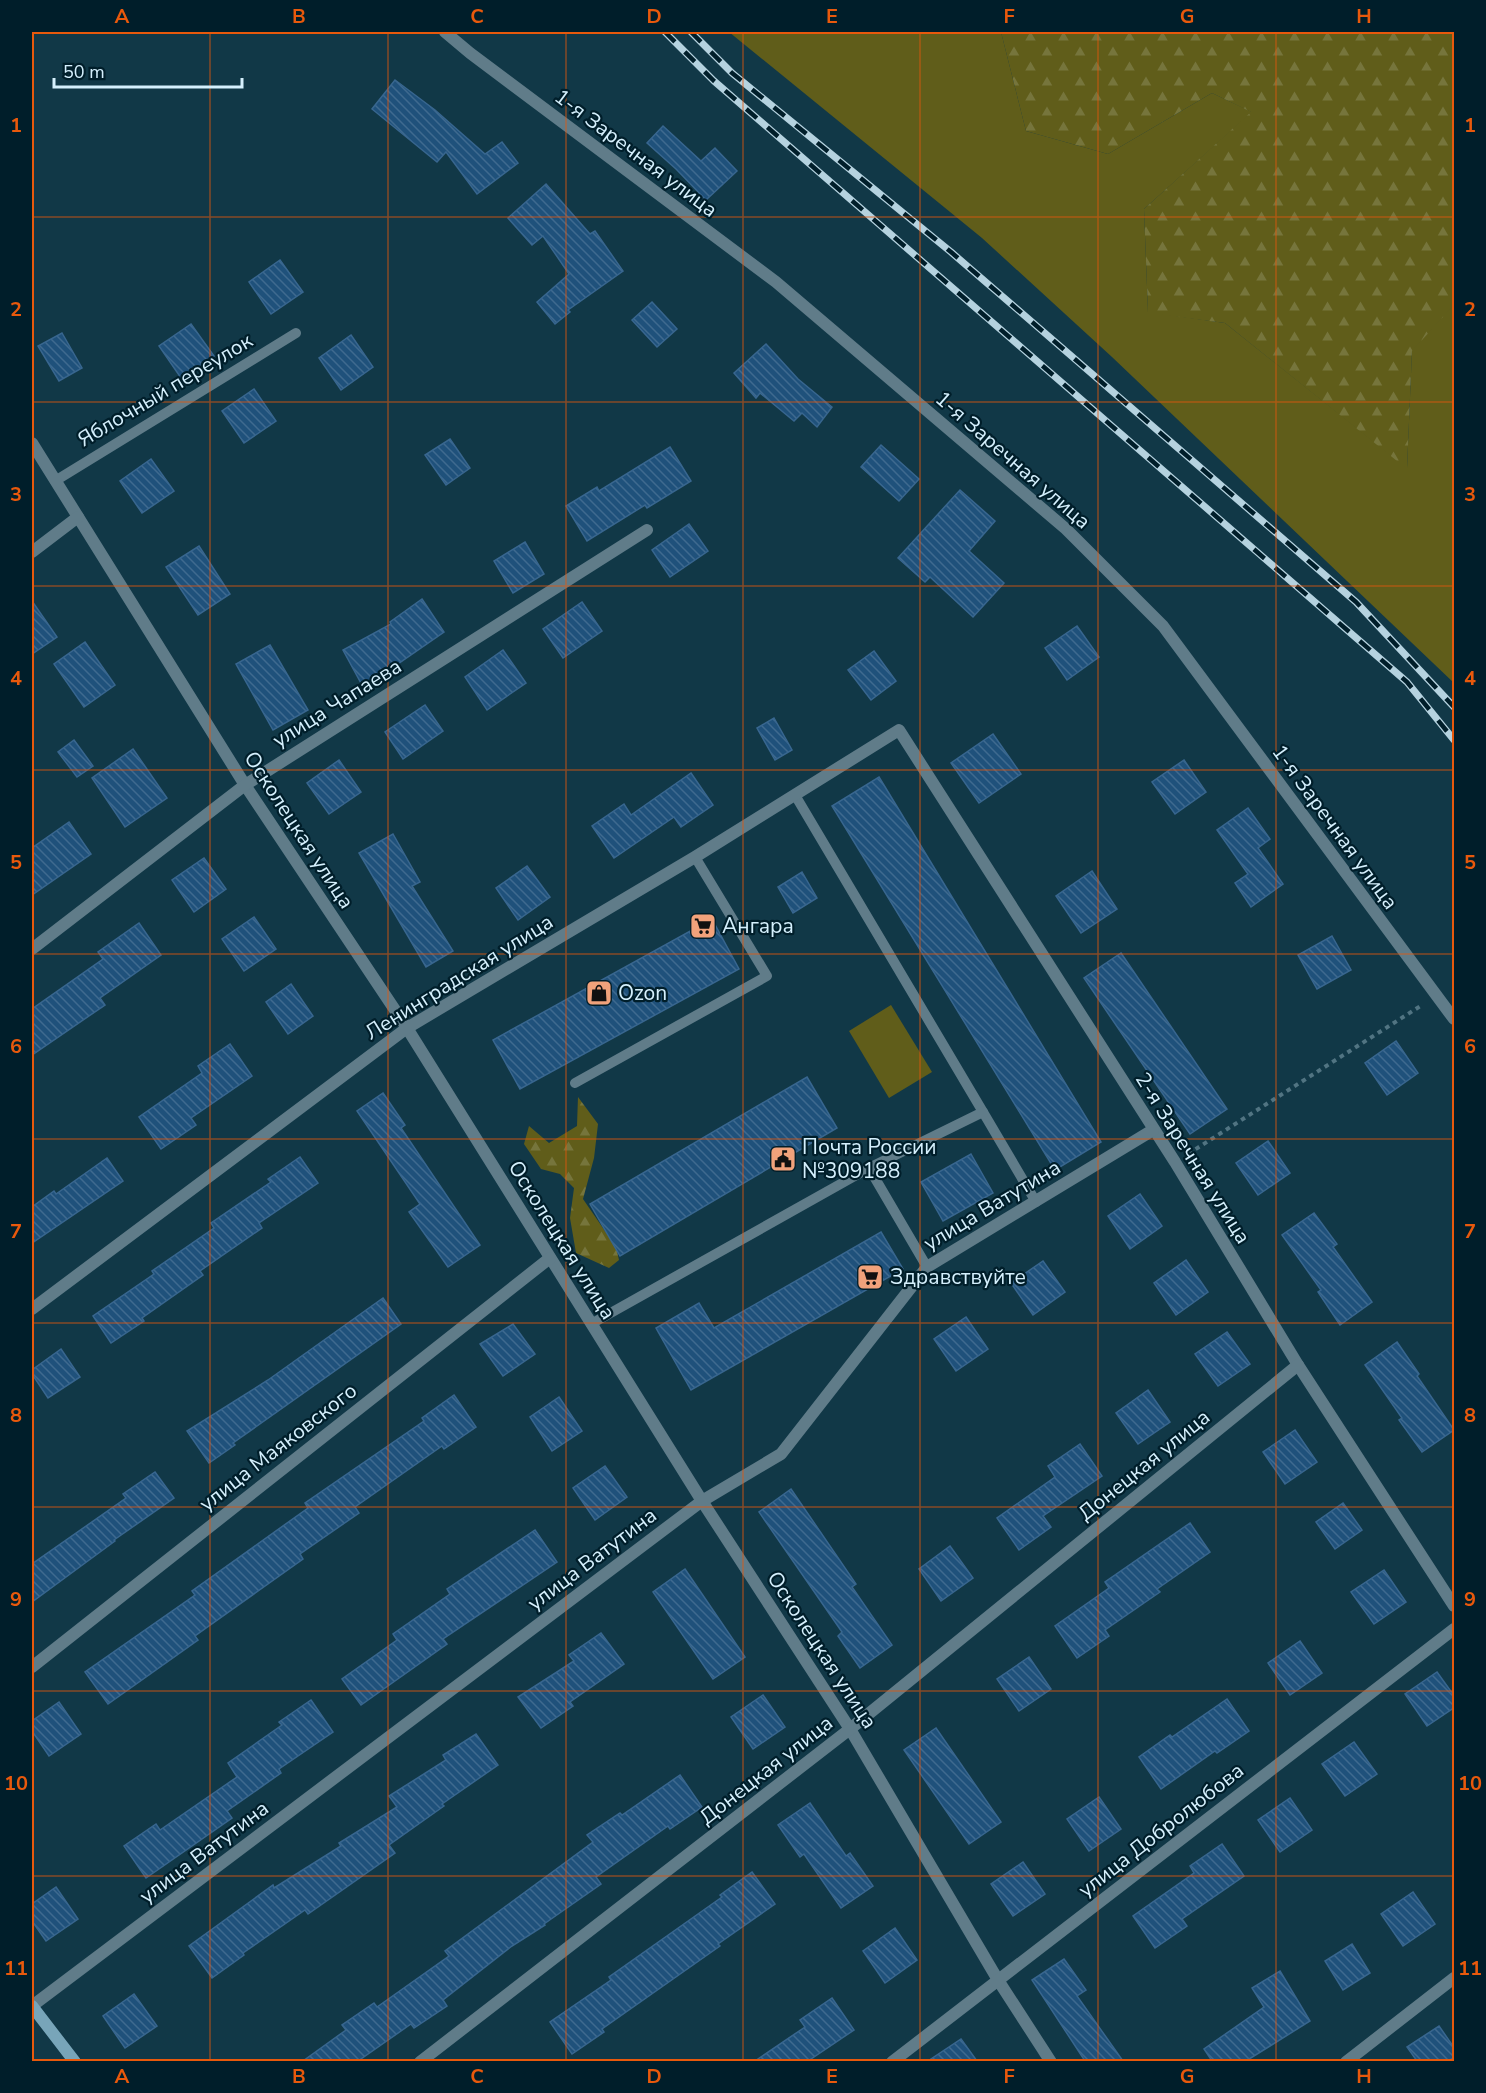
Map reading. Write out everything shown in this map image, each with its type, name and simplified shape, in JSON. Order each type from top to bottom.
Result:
[{"type":"street","name":"1-я Заречная улица","points":[[445,32],[776,282],[1065,529],[1162,626],[1455,1019]]},
{"type":"street","name":"Осколецкая улица","points":[[32,443],[245,785],[407,1028],[702,1501],[850,1730],[998,1980],[1051,2061]]},
{"type":"street","points":[[32,552],[78,517]]},
{"type":"street","name":"улица Чапаева","points":[[32,949],[245,785],[647,530]]},
{"type":"street","name":"Ленинградская улица","points":[[32,1308],[407,1028],[695,857],[898,730]]},
{"type":"street","name":"2-я Заречная улица","points":[[898,730],[1175,1162],[1298,1365],[1455,1606]]},
{"type":"street","name":"улица Ватутина","points":[[32,2006],[702,1501],[781,1454],[927,1267],[1153,1130]]},
{"type":"street","name":"улица Маяковского","points":[[32,1667],[550,1258]]},
{"type":"street","name":"Донецкая улица","points":[[420,2061],[850,1730],[1298,1365]]},
{"type":"street","name":"улица Добролюбова","points":[[892,2061],[1455,1629]]},
{"type":"street","points":[[1346,2061],[1455,1978]]},
{"type":"street","points":[[32,2006],[75,2061]]},
{"type":"lane","name":"Яблочный переулок","points":[[55,481],[296,333]]},
{"type":"lane","points":[[795,795],[1036,1202]]},
{"type":"lane","points":[[575,1083],[767,976],[695,857]]},
{"type":"lane","points":[[591,1324],[869,1168],[983,1112]]},
{"type":"lane","points":[[869,1168],[927,1267]]},
{"type":"path","points":[[1175,1162],[1436,996]]},
{"type":"green space","points":[[729,32],[1001,32],[1026,131],[1108,154],[1212,93],[1252,112],[1144,209],[1148,312],[1225,323],[1407,468],[1412,350],[1454,304],[1454,683],[1112,357],[982,238]]},
{"type":"green space","points":[[1001,32],[1454,32],[1454,305],[1412,351],[1407,469],[1225,323],[1148,313],[1144,209],[1251,112],[1212,93],[1108,154],[1026,131]]},
{"type":"green space","points":[[891,1005],[932,1072],[889,1098],[849,1031]]},
{"type":"green space","points":[[578,1097],[598,1124],[594,1158],[583,1199],[616,1247],[619,1260],[609,1268],[576,1253],[570,1218],[574,1188],[560,1174],[541,1169],[524,1144],[529,1126],[549,1143],[577,1126]]},
{"type":"building","points":[[395,80],[435,110],[485,154],[502,142],[518,163],[477,194],[446,152],[437,162],[372,109]]},
{"type":"building","points":[[663,126],[701,161],[715,148],[737,171],[706,200],[647,143]]},
{"type":"building","points":[[546,184],[590,234],[595,231],[623,271],[568,310],[570,312],[555,324],[537,302],[569,274],[543,236],[532,245],[508,218]]},
{"type":"building","points":[[280,260],[303,292],[271,314],[249,282]]},
{"type":"building","points":[[652,302],[677,329],[657,347],[632,320]]},
{"type":"building","points":[[191,324],[214,356],[181,378],[159,346]]},
{"type":"building","points":[[62,333],[82,368],[59,381],[38,346]]},
{"type":"building","points":[[351,335],[373,367],[341,390],[319,358]]},
{"type":"building","points":[[766,344],[798,379],[832,407],[817,427],[802,413],[794,421],[760,393],[756,398],[734,373]]},
{"type":"building","points":[[254,389],[276,421],[244,443],[222,411]]},
{"type":"building","points":[[450,439],[470,468],[446,485],[425,455]]},
{"type":"building","points":[[881,445],[919,479],[899,501],[861,467]]},
{"type":"building","points":[[670,447],[691,481],[647,508],[645,505],[587,541],[566,506],[597,487],[599,491]]},
{"type":"building","points":[[151,459],[174,491],[142,513],[120,481]]},
{"type":"building","points":[[960,490],[995,521],[969,551],[1004,583],[973,617],[930,577],[925,582],[898,558]]},
{"type":"building","points":[[689,524],[708,551],[670,577],[652,550]]},
{"type":"building","points":[[525,542],[544,574],[513,593],[494,561]]},
{"type":"building","points":[[199,546],[230,594],[198,615],[166,567]]},
{"type":"building","points":[[422,599],[444,632],[389,670],[362,685],[343,650],[391,624],[390,622]]},
{"type":"building","points":[[32,601],[57,637],[32,654]]},
{"type":"building","points":[[582,602],[602,631],[563,658],[543,629]]},
{"type":"building","points":[[1077,626],[1099,657],[1067,680],[1045,648]]},
{"type":"building","points":[[85,642],[115,685],[84,707],[54,664]]},
{"type":"building","points":[[270,645],[308,710],[273,730],[236,664]]},
{"type":"building","points":[[503,650],[526,683],[487,710],[465,677]]},
{"type":"building","points":[[874,651],[896,681],[871,700],[848,670]]},
{"type":"building","points":[[425,705],[443,731],[403,759],[385,732]]},
{"type":"building","points":[[774,718],[792,750],[775,760],[757,728]]},
{"type":"building","points":[[993,734],[1021,774],[979,803],[951,763]]},
{"type":"building","points":[[74,740],[93,766],[77,777],[58,752]]},
{"type":"building","points":[[133,749],[167,798],[125,827],[92,778]]},
{"type":"building","points":[[339,760],[361,792],[329,814],[307,783]]},
{"type":"building","points":[[1184,760],[1206,792],[1175,814],[1152,782]]},
{"type":"building","points":[[691,773],[713,805],[681,827],[674,817],[614,858],[592,826],[624,804],[631,815]]},
{"type":"building","points":[[879,777],[1101,1142],[1055,1170],[832,806]]},
{"type":"building","points":[[1248,808],[1270,839],[1258,848],[1283,884],[1251,907],[1235,883],[1248,874],[1217,830]]},
{"type":"building","points":[[69,822],[91,854],[32,895],[32,848]]},
{"type":"building","points":[[393,834],[420,882],[412,886],[453,951],[426,967],[359,853]]},
{"type":"building","points":[[204,858],[226,889],[194,912],[172,880]]},
{"type":"building","points":[[527,866],[550,897],[518,920],[496,888]]},
{"type":"building","points":[[1092,871],[1117,909],[1081,933],[1056,896]]},
{"type":"building","points":[[802,872],[817,898],[793,913],[778,887]]},
{"type":"building","points":[[254,917],[276,949],[244,971],[222,939]]},
{"type":"building","points":[[712,919],[739,969],[520,1089],[493,1040]]},
{"type":"building","points":[[139,923],[161,955],[100,998],[105,1005],[32,1055],[32,1009],[103,959],[98,952]]},
{"type":"building","points":[[1332,936],[1351,970],[1317,989],[1298,955]]},
{"type":"building","points":[[1121,953],[1227,1109],[1190,1134],[1084,978]]},
{"type":"building","points":[[291,984],[313,1016],[288,1034],[266,1002]]},
{"type":"building","points":[[1396,1041],[1418,1073],[1387,1095],[1365,1063]]},
{"type":"building","points":[[230,1044],[252,1076],[191,1118],[196,1125],[161,1149],[139,1117],[202,1073],[198,1066]]},
{"type":"building","points":[[807,1077],[837,1128],[620,1256],[590,1204]]},
{"type":"building","points":[[383,1093],[405,1125],[401,1128],[480,1245],[448,1267],[409,1212],[420,1204],[357,1111]]},
{"type":"building","points":[[1268,1141],[1290,1173],[1258,1195],[1236,1163]]},
{"type":"building","points":[[971,1154],[993,1193],[943,1221],[921,1182]]},
{"type":"building","points":[[300,1157],[318,1183],[259,1223],[262,1228],[200,1271],[203,1275],[142,1318],[144,1321],[111,1343],[93,1316],[154,1274],[152,1271],[214,1228],[211,1223],[271,1182],[268,1179]]},
{"type":"building","points":[[107,1158],[123,1181],[32,1243],[32,1207],[54,1191],[56,1194]]},
{"type":"building","points":[[1140,1194],[1162,1226],[1130,1249],[1108,1216]]},
{"type":"building","points":[[1314,1213],[1337,1244],[1333,1247],[1372,1302],[1340,1325],[1318,1292],[1321,1290],[1282,1235]]},
{"type":"building","points":[[881,1232],[903,1269],[691,1390],[656,1328],[699,1303],[714,1328]]},
{"type":"building","points":[[1186,1260],[1208,1292],[1176,1315],[1154,1283]]},
{"type":"building","points":[[1043,1261],[1065,1292],[1033,1315],[1011,1283]]},
{"type":"building","points":[[383,1298],[401,1324],[233,1443],[235,1445],[209,1463],[187,1431],[268,1380]]},
{"type":"building","points":[[966,1317],[988,1349],[956,1371],[934,1339]]},
{"type":"building","points":[[513,1324],[535,1354],[503,1376],[480,1344]]},
{"type":"building","points":[[1227,1332],[1250,1364],[1218,1386],[1195,1354]]},
{"type":"building","points":[[1397,1342],[1454,1430],[1422,1452],[1399,1420],[1402,1418],[1365,1365]]},
{"type":"building","points":[[61,1349],[80,1377],[48,1398],[32,1374],[32,1370]]},
{"type":"building","points":[[1148,1390],[1170,1422],[1138,1444],[1116,1413]]},
{"type":"building","points":[[454,1395],[476,1427],[444,1449],[442,1446],[355,1507],[359,1513],[300,1554],[303,1559],[195,1636],[198,1640],[108,1704],[85,1672],[195,1595],[192,1591],[308,1508],[305,1503],[424,1421],[422,1418]]},
{"type":"building","points":[[559,1397],[582,1431],[552,1451],[530,1417]]},
{"type":"building","points":[[1295,1430],[1317,1462],[1285,1484],[1263,1452]]},
{"type":"building","points":[[1080,1444],[1102,1476],[1043,1516],[1051,1527],[1019,1550],[997,1518],[1055,1477],[1048,1466]]},
{"type":"building","points":[[605,1466],[627,1497],[595,1520],[573,1488]]},
{"type":"building","points":[[155,1472],[174,1498],[32,1602],[32,1564],[126,1498],[123,1494]]},
{"type":"building","points":[[791,1489],[856,1584],[852,1587],[892,1645],[860,1668],[838,1636],[842,1632],[759,1512]]},
{"type":"building","points":[[1343,1503],[1362,1530],[1335,1549],[1316,1522]]},
{"type":"building","points":[[1190,1523],[1210,1552],[1157,1589],[1160,1592],[1105,1630],[1109,1636],[1077,1658],[1055,1626],[1109,1588],[1105,1582]]},
{"type":"building","points":[[535,1530],[557,1562],[443,1639],[447,1644],[361,1705],[342,1679],[397,1640],[393,1634],[450,1594],[447,1589]]},
{"type":"building","points":[[950,1546],[973,1578],[941,1601],[919,1569]]},
{"type":"building","points":[[685,1569],[745,1657],[713,1679],[653,1592]]},
{"type":"building","points":[[1384,1570],[1406,1602],[1374,1624],[1351,1592]]},
{"type":"building","points":[[601,1633],[624,1664],[570,1702],[573,1706],[541,1728],[518,1697],[574,1661],[569,1655]]},
{"type":"building","points":[[1300,1641],[1322,1673],[1290,1695],[1268,1663]]},
{"type":"building","points":[[1029,1657],[1051,1689],[1019,1711],[997,1679]]},
{"type":"building","points":[[1437,1672],[1455,1697],[1455,1707],[1427,1726],[1405,1694]]},
{"type":"building","points":[[763,1695],[785,1727],[753,1749],[731,1717]]},
{"type":"building","points":[[1227,1699],[1249,1731],[1217,1753],[1215,1751],[1161,1789],[1139,1757]]},
{"type":"building","points":[[311,1700],[333,1732],[279,1769],[281,1773],[227,1811],[232,1818],[146,1878],[124,1846],[156,1824],[160,1830],[237,1777],[228,1763],[282,1725],[279,1722]]},
{"type":"building","points":[[59,1702],[81,1734],[49,1756],[32,1731],[32,1721]]},
{"type":"building","points":[[936,1728],[1001,1822],[969,1844],[904,1750]]},
{"type":"building","points":[[476,1734],[498,1765],[389,1845],[395,1853],[308,1914],[305,1910],[243,1953],[244,1955],[212,1978],[189,1946],[273,1885],[274,1888],[341,1846],[339,1843],[397,1807],[389,1796],[446,1760],[443,1755]]},
{"type":"building","points":[[1354,1742],[1377,1774],[1345,1796],[1322,1764]]},
{"type":"building","points":[[680,1775],[702,1807],[670,1829],[668,1826],[596,1877],[601,1884],[512,1946],[443,2000],[447,2006],[414,2028],[411,2024],[358,2061],[303,2061],[346,2030],[342,2025],[374,2003],[377,2007],[449,1956],[445,1951],[593,1842],[587,1835],[620,1813],[622,1815]]},
{"type":"building","points":[[1099,1797],[1121,1829],[1089,1851],[1067,1819]]},
{"type":"building","points":[[1290,1798],[1312,1830],[1280,1852],[1258,1820]]},
{"type":"building","points":[[810,1803],[846,1856],[850,1853],[873,1886],[841,1908],[804,1854],[800,1857],[778,1825]]},
{"type":"building","points":[[1222,1844],[1244,1876],[1182,1919],[1187,1926],[1155,1948],[1133,1916],[1194,1873],[1190,1866]]},
{"type":"building","points":[[1023,1862],[1045,1894],[1013,1916],[991,1884]]},
{"type":"building","points":[[752,1872],[775,1904],[718,1944],[720,1946],[602,2029],[604,2032],[572,2054],[550,2022],[611,1980],[609,1977],[722,1897],[720,1895]]},
{"type":"building","points":[[56,1887],[78,1919],[46,1941],[32,1921],[32,1904]]},
{"type":"building","points":[[1413,1892],[1435,1924],[1403,1946],[1381,1914]]},
{"type":"building","points":[[895,1928],[917,1960],[885,1983],[863,1951]]},
{"type":"building","points":[[1352,1944],[1370,1973],[1343,1990],[1325,1961]]},
{"type":"building","points":[[1064,1959],[1086,1990],[1077,1996],[1123,2061],[1085,2061],[1032,1980]]},
{"type":"building","points":[[1280,1971],[1310,2021],[1246,2061],[1212,2061],[1204,2049],[1264,2007],[1252,1988]]},
{"type":"building","points":[[134,1994],[157,2026],[125,2048],[103,2016]]},
{"type":"building","points":[[832,1998],[854,2030],[808,2061],[755,2061],[805,2027],[800,2020]]},
{"type":"building","points":[[1439,2026],[1455,2049],[1455,2057],[1448,2061],[1417,2061],[1407,2047]]},
{"type":"building","points":[[961,2039],[977,2061],[928,2061]]},
{"type":"railway","points":[[665,32],[714,81],[1407,682],[1454,740]]},
{"type":"railway","points":[[691,32],[732,73],[951,252],[1356,602],[1454,707]]},
{"type":"place","name":"Ангара","points":[[703,926]]},
{"type":"place","name":"Ozon","points":[[599,993]]},
{"type":"place","name":"Почта России №309188","points":[[783,1159]]},
{"type":"place","name":"Здравствуйте","points":[[870,1277]]}]
